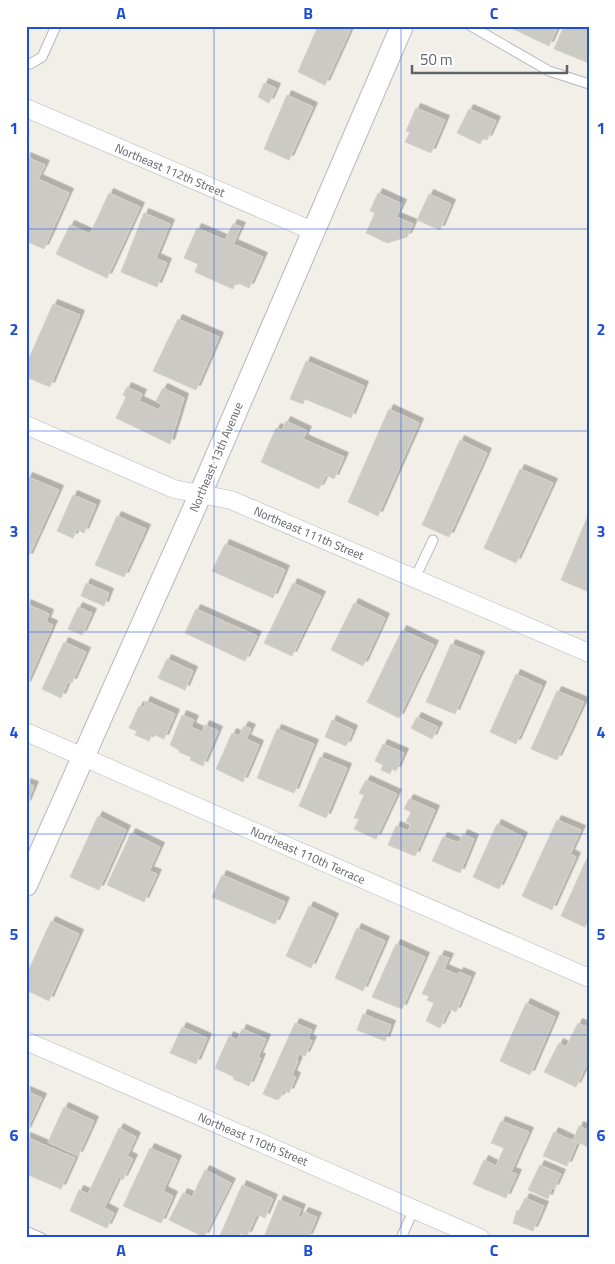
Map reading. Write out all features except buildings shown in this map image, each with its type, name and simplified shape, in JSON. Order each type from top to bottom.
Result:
[{"type":"street","name":"Northeast 13th Avenue","points":[[26,886],[201,493],[402,26]]},
{"type":"street","name":"Northeast 112th Street","points":[[26,108],[313,231]]},
{"type":"street","name":"Northeast 111th Street","points":[[26,424],[174,489],[230,500],[589,653]]},
{"type":"street","name":"Northeast 110th Terrace","points":[[26,732],[589,978]]},
{"type":"street","name":"Northeast 110th Street","points":[[26,1041],[480,1238]]},
{"type":"lane","points":[[27,67],[42,57],[56,26]]},
{"type":"lane","points":[[470,26],[549,71],[589,84]]},
{"type":"lane","points":[[415,578],[433,540]]},
{"type":"lane","points":[[401,1238],[414,1209]]},
{"type":"lane","points":[[26,1232],[42,1238]]}]
